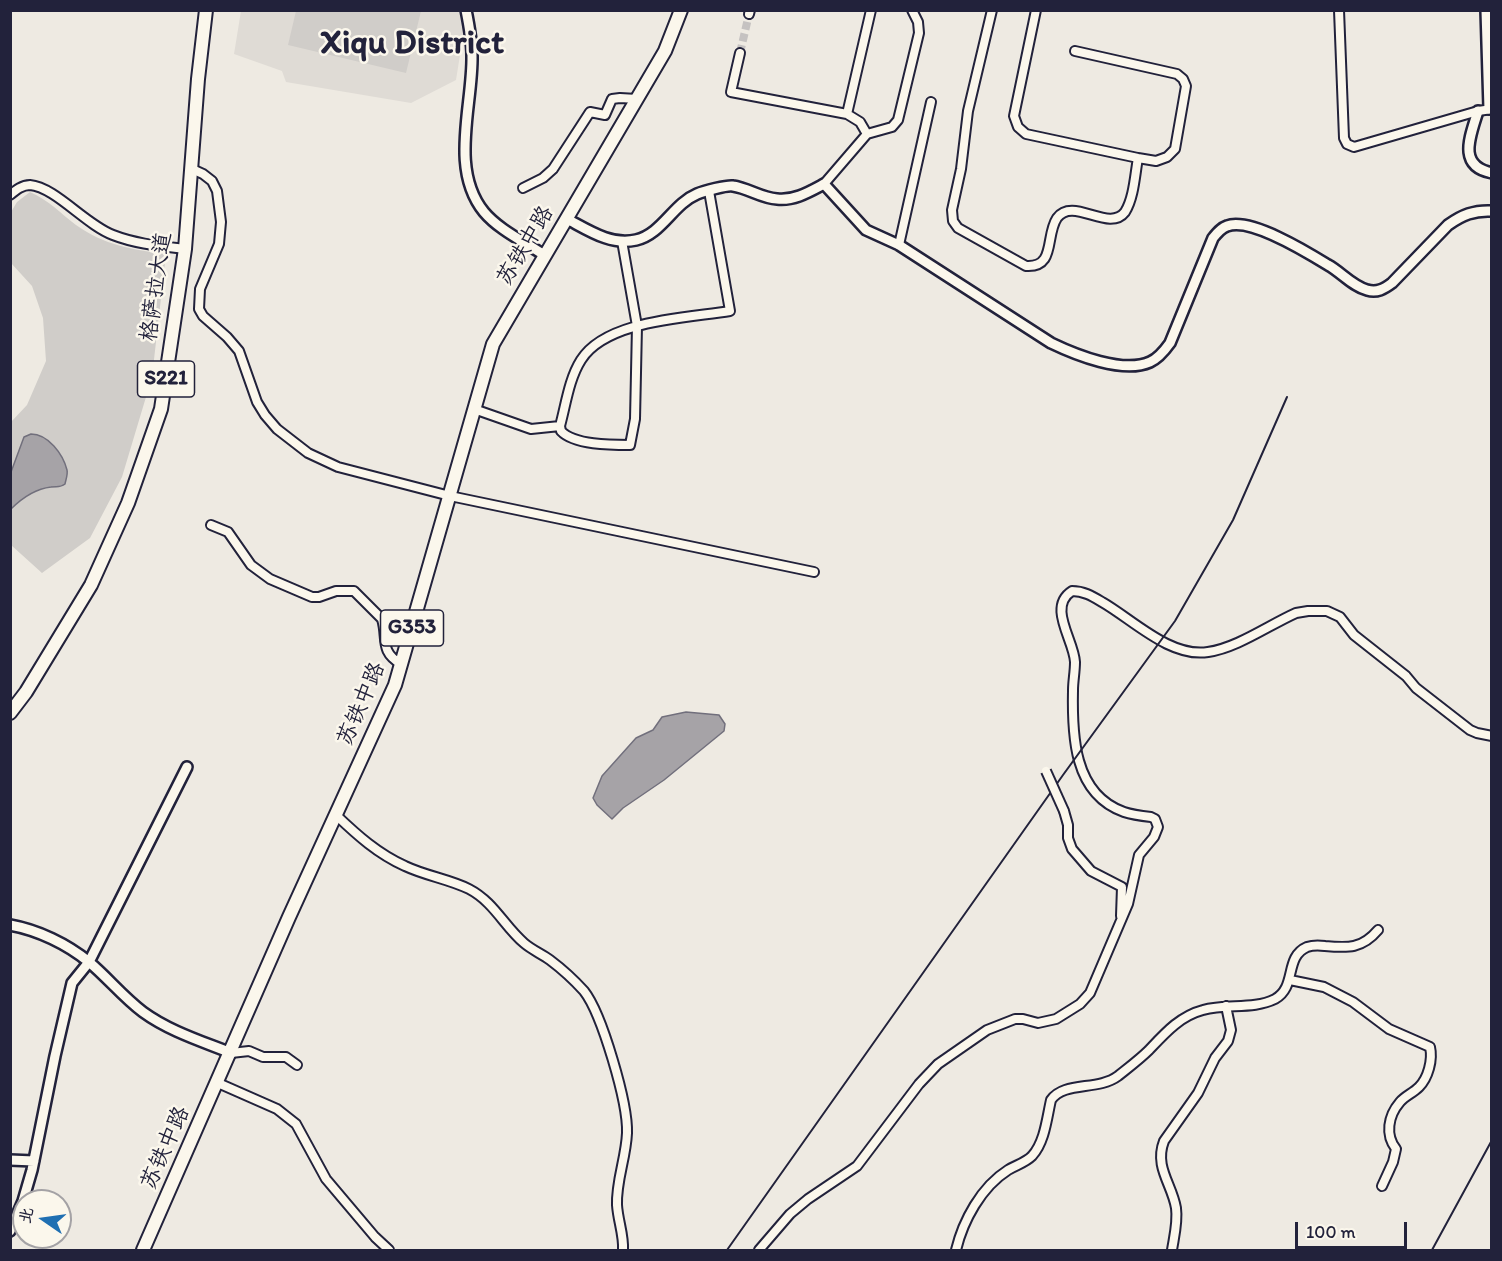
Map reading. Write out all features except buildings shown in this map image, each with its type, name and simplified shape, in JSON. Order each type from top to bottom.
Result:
[{"type":"main road","name":"格萨拉大道","points":[[10,713],[26,692],[92,585],[128,503],[161,410],[185,249],[198,79],[206,10]]},
{"type":"main road","name":"苏铁中路","points":[[143,1251],[396,685],[493,344],[665,51],[681,10]]},
{"type":"street","points":[[466,10],[472,56],[466,167],[472,190],[484,212],[544,255]]},
{"type":"street","points":[[847,114],[871,10]]},
{"type":"street","points":[[567,219],[593,233],[622,241],[636,240],[649,235],[697,194],[732,186],[777,199],[792,198],[807,194],[824,184],[867,134],[892,127],[898,120],[919,33],[918,22],[912,10]]},
{"type":"street","points":[[992,10],[968,111],[961,169],[952,210],[953,221],[958,228],[1026,266],[1036,267],[1044,261],[1058,216],[1074,211],[1111,219],[1120,217],[1130,201],[1138,158]]},
{"type":"street","points":[[1036,10],[1014,116],[1018,127],[1026,134],[1138,158],[1156,161],[1167,158],[1175,149],[1186,86],[1183,79],[1177,74],[1075,51]]},
{"type":"street","points":[[1339,10],[1344,138],[1347,144],[1354,147],[1490,109],[1486,10]]},
{"type":"street","points":[[740,53],[731,92],[847,114],[860,122],[867,134]]},
{"type":"street","points":[[523,188],[543,178],[553,169],[590,112],[605,115],[612,99],[637,99]]},
{"type":"street","points":[[899,245],[931,102]]},
{"type":"street","points":[[1478,111],[1468,152],[1471,161],[1478,168],[1491,173]]},
{"type":"street","points":[[192,169],[212,181],[218,191],[221,222],[219,244],[200,289],[199,309],[203,316],[239,351],[257,402],[265,415],[288,439],[322,461],[338,467],[450,496],[814,572]]},
{"type":"street","points":[[824,184],[866,230],[899,245],[1051,343],[1069,352],[1129,366],[1152,362],[1170,343],[1213,238],[1219,230],[1228,225],[1251,226],[1266,231],[1329,265],[1364,289],[1374,291],[1384,289],[1392,283],[1448,225],[1458,218],[1469,213],[1491,211]]},
{"type":"street","points":[[10,195],[28,185],[39,187],[88,222],[110,234],[134,242],[185,249]]},
{"type":"street","points":[[622,241],[637,326],[635,419],[630,445],[606,445],[572,439],[561,431],[560,426],[574,374],[582,358],[593,346],[609,334],[637,326],[730,311],[709,191]]},
{"type":"street","points":[[474,410],[531,429],[560,426]]},
{"type":"street","points":[[211,525],[228,532],[251,565],[270,579],[312,597],[348,590],[358,594],[364,604],[382,619],[386,650],[389,656],[401,664]]},
{"type":"street","points":[[759,1251],[790,1214],[857,1166],[919,1084],[938,1064],[987,1030],[1015,1019],[1038,1023],[1050,1022],[1080,1004],[1090,993],[1133,889],[1139,855],[1154,837],[1158,827],[1155,819],[1122,811],[1102,798],[1090,785],[1081,768],[1074,742],[1073,727],[1075,660],[1061,612],[1061,603],[1065,595],[1072,591],[1088,594],[1116,610],[1152,636],[1181,651],[1193,653],[1219,650],[1296,613],[1327,611],[1340,618],[1354,635],[1470,730],[1491,736]]},
{"type":"street","points":[[10,1231],[23,1202],[34,1161],[72,983],[89,962],[187,767]]},
{"type":"street","points":[[1042,769],[1064,811],[1072,849],[1091,871],[1122,887],[1120,923]]},
{"type":"street","points":[[336,815],[368,844],[386,856],[406,867],[462,886],[483,898],[495,908],[524,944],[552,962],[574,980],[585,993],[601,1026],[623,1096],[626,1113],[625,1153],[618,1185],[617,1205],[623,1251]]},
{"type":"street","points":[[10,925],[44,934],[89,962],[123,997],[170,1028],[231,1053],[249,1051],[264,1057],[286,1057],[297,1065]]},
{"type":"street","points":[[956,1251],[967,1220],[988,1188],[1008,1170],[1033,1155],[1042,1137],[1054,1095],[1070,1088],[1106,1084],[1148,1052],[1162,1035],[1183,1019],[1204,1009],[1250,1006],[1276,998],[1283,993],[1290,981],[1292,964],[1302,950],[1310,946],[1354,947],[1363,945],[1378,930]]},
{"type":"street","points":[[1290,981],[1308,982],[1324,987],[1353,1002],[1389,1029],[1430,1047],[1430,1062],[1424,1080],[1420,1087],[1401,1101],[1394,1111],[1388,1136],[1396,1149],[1382,1186]]},
{"type":"street","points":[[1172,1251],[1176,1214],[1161,1165],[1161,1148],[1198,1093],[1215,1058],[1228,1041],[1231,1030],[1226,1006]]},
{"type":"street","points":[[218,1083],[277,1109],[296,1124],[326,1179],[389,1251]]},
{"type":"street","points":[[10,1160],[34,1161]]},
{"type":"shaded area","points":[[241,11],[459,11],[464,30],[456,80],[411,103],[286,82],[282,71],[234,54]]},
{"type":"shaded area","points":[[296,11],[421,11],[406,73],[288,45]]},
{"type":"shaded area","points":[[30,192],[97,237],[130,248],[166,254],[152,377],[122,477],[90,538],[42,573],[11,545],[11,422],[27,405],[46,361],[43,318],[32,286],[11,263],[11,212],[17,202]]},
{"type":"shaded area","points":[[31,434],[43,437],[54,446],[67,470],[65,484],[34,492],[11,509],[11,472],[24,437]]},
{"type":"shaded area","points":[[686,712],[719,715],[725,724],[724,731],[664,780],[623,808],[612,819],[593,798],[602,776],[636,738],[653,730],[662,717]]},
{"type":"tunnel","points":[[740,53],[749,14]]},
{"type":"railway","points":[[727,1250],[1063,775],[1175,621],[1233,520],[1287,397]]},
{"type":"railway","points":[[1432,1250],[1492,1140]]},
{"type":"district","name":"Xiqu District","points":[[412,44]]}]
